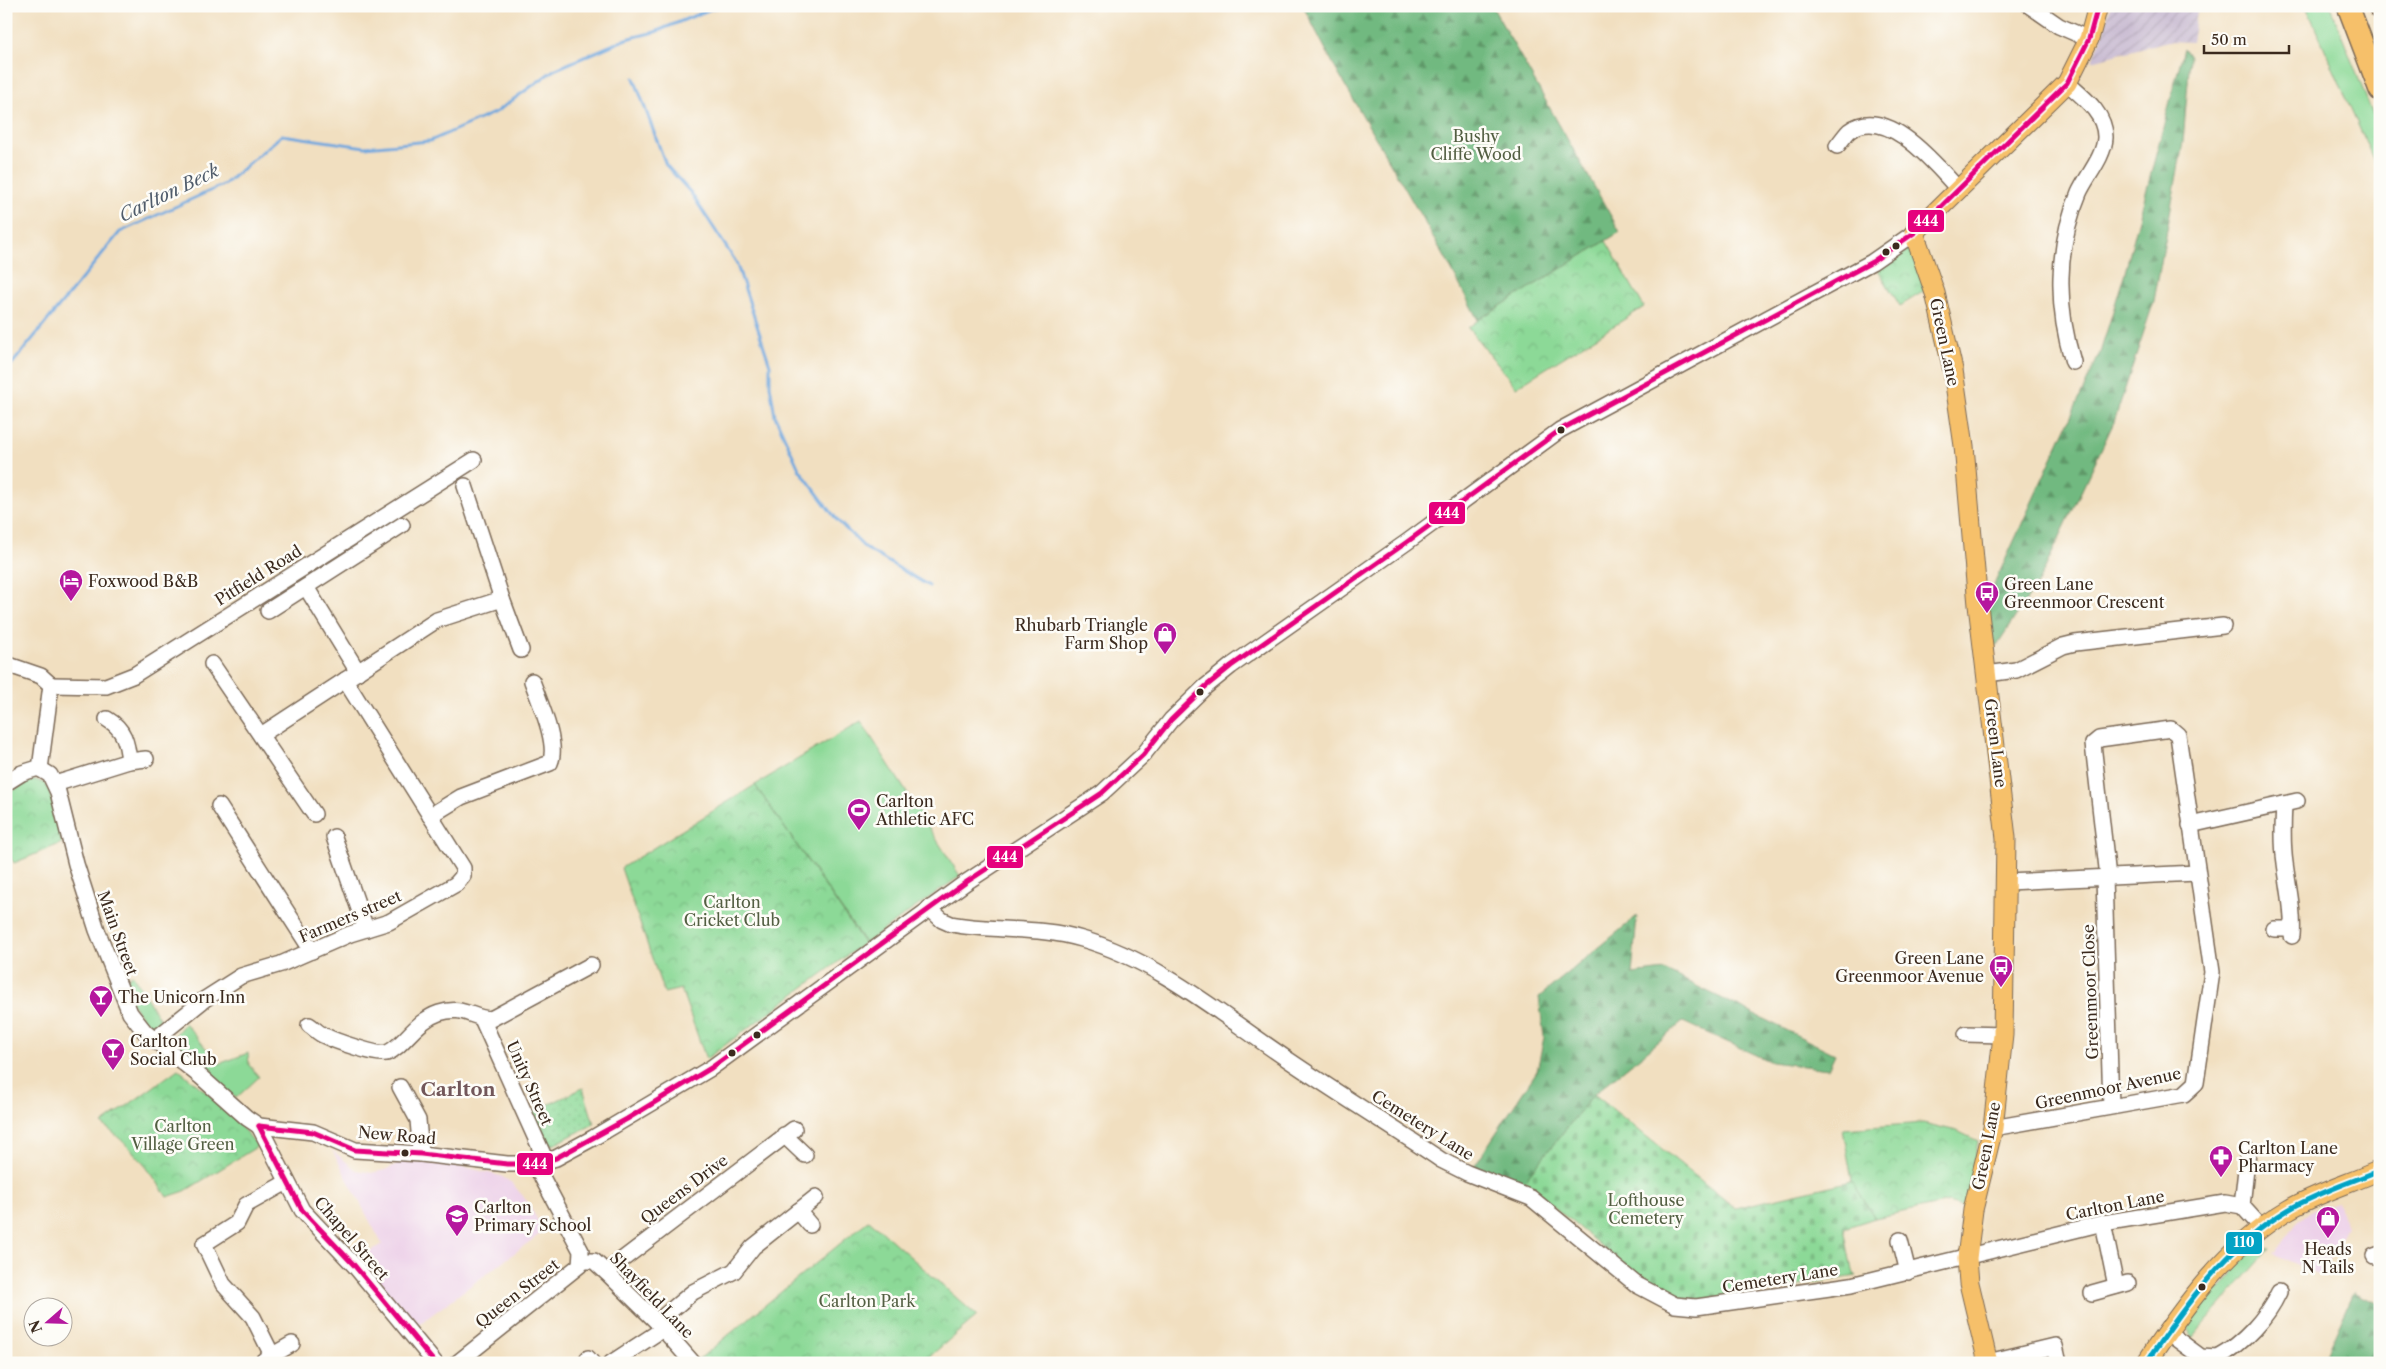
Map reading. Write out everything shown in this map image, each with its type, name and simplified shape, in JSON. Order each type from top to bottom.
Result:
[{"type":"highway","points":[[2348,6],[2380,90]]},
{"type":"main road","points":[[1914,233],[2067,84],[2089,39],[2098,6]]},
{"type":"main road","name":"Green Lane","points":[[1914,233],[1932,284],[1953,370],[1964,446],[1978,601],[2002,792],[2007,882],[2003,1035],[1993,1128],[1973,1210],[1967,1258],[1969,1282],[1988,1363]]},
{"type":"main road","points":[[2146,1363],[2167,1332],[2216,1271],[2262,1228],[2310,1198],[2380,1170]]},
{"type":"street","points":[[2030,6],[2059,26],[2089,39]]},
{"type":"street","points":[[2067,84],[2090,102],[2096,112],[2105,138],[2102,152],[2076,199],[2066,232],[2061,294],[2063,326],[2074,342],[2073,362]]},
{"type":"street","points":[[1837,146],[1850,131],[1867,124],[1881,126],[1899,133],[1920,149],[1959,190]]},
{"type":"street","points":[[541,1162],[627,1119],[710,1068],[930,908],[1102,793],[1143,755],[1170,720],[1205,687],[1238,661],[1407,542],[1560,430],[1872,262],[1914,233]]},
{"type":"street","name":"Pitfield Road","points":[[51,685],[106,686],[134,675],[474,460]]},
{"type":"street","points":[[465,486],[502,599],[521,650]]},
{"type":"street","points":[[268,611],[402,525]]},
{"type":"street","name":"Farmers street","points":[[154,1040],[205,1000],[241,976],[312,951],[335,939],[389,922],[456,884],[463,876],[463,868],[430,816],[351,676],[306,587]]},
{"type":"street","points":[[261,734],[437,620],[502,599]]},
{"type":"street","points":[[1986,667],[2016,670],[2063,646],[2075,643],[2223,626]]},
{"type":"street","points":[[6,664],[41,676],[51,685],[40,769]]},
{"type":"street","points":[[212,664],[314,814]]},
{"type":"street","points":[[430,816],[461,797],[550,763],[554,754],[532,681]]},
{"type":"street","points":[[107,719],[122,731],[127,743],[129,761]]},
{"type":"street","name":"Greenmoor Avenue","points":[[1993,1128],[2184,1094],[2196,1083],[2212,972],[2178,735],[2170,729],[2099,739],[2094,744]]},
{"type":"street","name":"Greenmoor Close","points":[[2094,744],[2106,877],[2110,1106]]},
{"type":"street","points":[[6,783],[22,773],[40,769],[50,775],[56,784],[129,761],[146,759]]},
{"type":"street","name":"Main Street","points":[[56,784],[76,864],[113,972],[130,1013],[154,1040],[201,1076],[247,1118],[260,1126]]},
{"type":"street","points":[[2190,825],[2291,803],[2284,862],[2292,910],[2292,932],[2274,929]]},
{"type":"street","points":[[219,806],[312,951]]},
{"type":"street","points":[[334,838],[366,929]]},
{"type":"street","points":[[2007,882],[2197,873]]},
{"type":"street","name":"Cemetery Lane","points":[[930,908],[942,920],[951,924],[1060,934],[1107,947],[1133,959],[1200,998],[1288,1060],[1442,1160],[1467,1173],[1531,1198],[1637,1285],[1675,1305],[1696,1307],[1759,1300],[1851,1285],[1967,1258]]},
{"type":"street","points":[[309,1025],[322,1042],[380,1054],[388,1058],[414,1027],[439,1013],[462,1010],[482,1019],[491,1019],[591,966]]},
{"type":"street","name":"Unity Street","points":[[482,1019],[541,1162]]},
{"type":"street","points":[[1966,1034],[2003,1035]]},
{"type":"street","points":[[400,1087],[418,1120],[421,1154]]},
{"type":"street","name":"New Road","points":[[260,1126],[313,1132],[355,1150],[421,1154],[507,1164],[541,1162]]},
{"type":"street","name":"Chapel Street","points":[[260,1126],[302,1210],[313,1224],[354,1265],[435,1363]]},
{"type":"street","name":"Queens Drive","points":[[606,1272],[789,1132],[805,1155]]},
{"type":"street","points":[[2248,1151],[2242,1206],[2262,1228]]},
{"type":"street","name":"Queen Street","points":[[457,1363],[577,1269],[582,1260],[581,1250],[541,1162]]},
{"type":"street","points":[[287,1182],[246,1205],[237,1223],[204,1244],[223,1284],[253,1316],[268,1358],[292,1344]]},
{"type":"street","points":[[611,1363],[660,1325],[693,1292],[734,1271],[753,1247],[816,1196]]},
{"type":"street","name":"Carlton Lane","points":[[1967,1258],[2103,1223],[2225,1203],[2242,1206]]},
{"type":"street","points":[[798,1211],[810,1226]]},
{"type":"street","points":[[2092,1293],[2122,1285],[2103,1223]]},
{"type":"street","points":[[1900,1240],[1908,1272]]},
{"type":"street","name":"Shayfield Lane","points":[[582,1260],[594,1261],[606,1272],[660,1325],[693,1363]]},
{"type":"street","points":[[2167,1332],[2201,1357],[2217,1358],[2254,1328],[2271,1310],[2279,1292]]},
{"type":"street","points":[[1988,1363],[2055,1346],[2059,1363]]},
{"type":"shaded area","points":[[2110,6],[2198,6],[2192,42],[2168,41],[2092,61],[2105,29]]},
{"type":"shaded area","name":"Carlton Primary School","points":[[332,1150],[356,1170],[371,1173],[385,1170],[402,1162],[465,1167],[501,1176],[512,1183],[526,1200],[544,1231],[414,1328],[359,1258],[382,1244]]},
{"type":"shaded area","points":[[2337,1202],[2346,1227],[2322,1276],[2273,1255],[2297,1223],[2313,1210]]},
{"type":"green space","name":"Bushy Cliffe Wood","points":[[1303,6],[1492,6],[1620,232],[1478,320],[1447,261],[1339,75]]},
{"type":"green space","points":[[2306,6],[2330,6],[2380,133],[2380,175]]},
{"type":"green space","points":[[2184,48],[2190,57],[2183,142],[2154,301],[2114,422],[2039,581],[1993,651],[1987,600],[2100,353],[2125,272]]},
{"type":"green space","points":[[1606,241],[1644,307],[1516,387],[1468,328]]},
{"type":"green space","points":[[1911,249],[1926,290],[1900,306],[1877,268]]},
{"type":"green space","name":"Carlton Athletic AFC","points":[[861,721],[960,876],[865,943],[755,785]]},
{"type":"green space","points":[[36,780],[44,783],[49,790],[62,843],[14,863],[6,851],[6,795],[27,782]]},
{"type":"green space","name":"Carlton Cricket Club","points":[[755,785],[864,943],[706,1059],[681,989],[664,993],[621,868]]},
{"type":"green space","points":[[1637,916],[1632,974],[1664,970],[1835,1054],[1828,1069],[1771,1062],[1683,1022],[1594,1094],[1520,1186],[1473,1168],[1537,1071],[1544,1037],[1539,997]]},
{"type":"green space","points":[[132,974],[162,1023],[155,1030],[131,1002],[122,982]]},
{"type":"green space","points":[[185,1023],[219,1064],[248,1053],[249,1065],[259,1077],[236,1098],[168,1044]]},
{"type":"green space","name":"Carlton Village Green","points":[[178,1069],[222,1105],[258,1146],[185,1191],[167,1197],[138,1157],[102,1124]]},
{"type":"green space","points":[[583,1088],[594,1124],[553,1145],[546,1143],[531,1113]]},
{"type":"green space","name":"Lofthouse Cemetery","points":[[1594,1094],[1735,1208],[1852,1181],[1875,1218],[1844,1228],[1852,1271],[1857,1276],[1703,1300],[1676,1298],[1662,1293],[1637,1276],[1543,1198],[1520,1186]]},
{"type":"green space","points":[[1923,1123],[1957,1131],[1978,1141],[1966,1207],[1948,1202],[1875,1218],[1852,1181],[1843,1129]]},
{"type":"green space","name":"Carlton Park","points":[[869,1220],[977,1316],[922,1363],[700,1363],[698,1360]]},
{"type":"green space","points":[[2264,1248],[2270,1249],[2191,1338],[2187,1325],[2190,1317],[2226,1283],[2240,1261],[2253,1251]]},
{"type":"green space","points":[[2354,1292],[2380,1305],[2380,1363],[2322,1363]]},
{"type":"waterway","name":"Carlton Beck","points":[[6,365],[12,364],[120,232],[225,184],[282,135],[365,147],[430,141],[496,112],[554,70],[626,39],[655,32],[718,6]]},
{"type":"waterway","points":[[846,6],[934,6]]},
{"type":"waterway","points":[[634,78],[666,165],[691,193],[736,262],[770,365],[770,385],[775,416],[799,469],[837,520],[865,548],[929,586]]},
{"type":"transit line","name":"444","points":[[259,1126],[313,1132],[355,1150],[421,1154],[507,1164],[535,1164],[556,1158],[627,1119],[711,1068],[965,883],[1102,793],[1143,755],[1171,720],[1205,687],[1231,666],[1407,542],[1560,430],[1872,262],[1914,233],[2067,83],[2089,39],[2098,6]]},
{"type":"transit line","name":"444","points":[[259,1126],[302,1210],[354,1265],[435,1363]]},
{"type":"transit line","name":"110","points":[[2146,1363],[2176,1320],[2209,1278],[2246,1241],[2266,1225],[2299,1204],[2380,1170]]},
{"type":"place","name":"Foxwood B&B","points":[[71,602]]},
{"type":"place","name":"Green Lane Greenmoor Crescent","points":[[1987,614]]},
{"type":"place","name":"Rhubarb Triangle Farm Shop","points":[[1165,655]]},
{"type":"place","name":"Carlton Athletic AFC","points":[[859,831]]},
{"type":"place","name":"Green Lane Greenmoor Avenue","points":[[2001,988]]},
{"type":"place","name":"The Unicorn Inn","points":[[101,1018]]},
{"type":"place","name":"Carlton Social Club","points":[[113,1071]]},
{"type":"place","name":"Carlton Lane Pharmacy","points":[[2221,1178]]},
{"type":"place","name":"Carlton Primary School","points":[[457,1237]]},
{"type":"place","name":"Heads N Tails","points":[[2328,1239]]},
{"type":"district","name":"Carlton","points":[[458,1089]]}]
